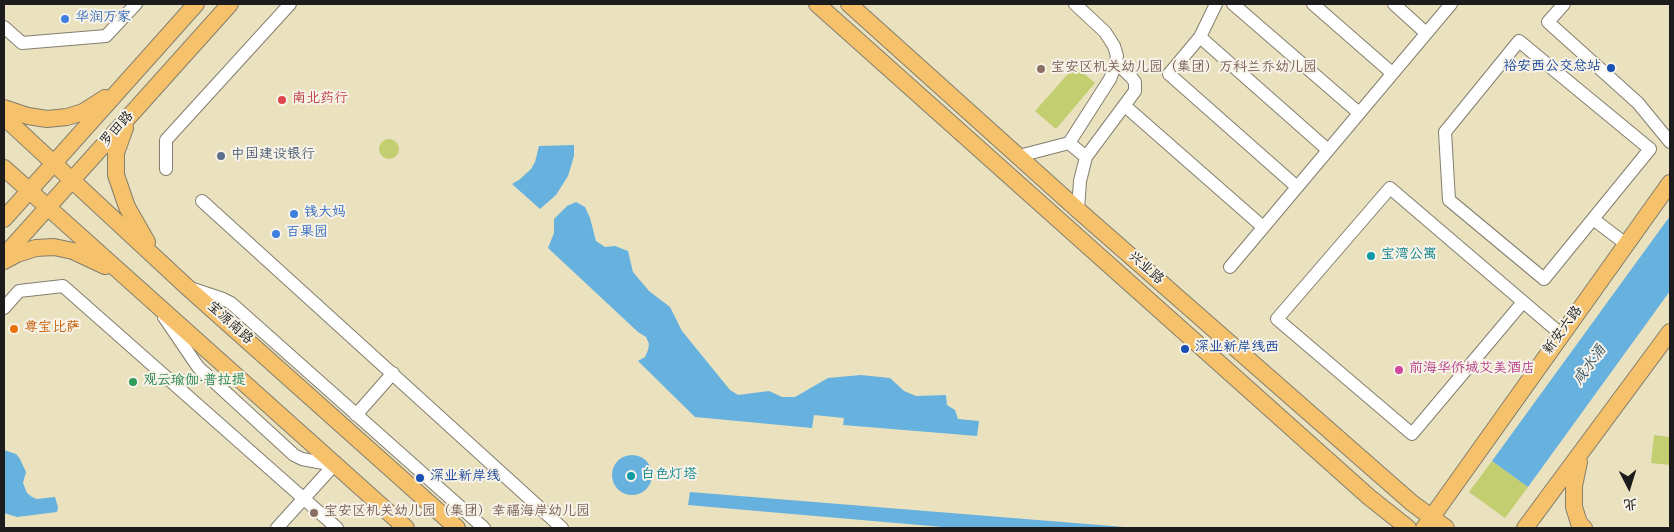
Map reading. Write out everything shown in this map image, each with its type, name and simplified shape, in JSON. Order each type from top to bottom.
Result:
[{"type":"main road","name":"罗田路","points":[[4,219],[196,4]]},
{"type":"main road","name":"罗田路","points":[[4,256],[230,4]]},
{"type":"main road","name":"兴业路","points":[[818,4],[1369,497],[1408,528]]},
{"type":"main road","name":"兴业路","points":[[849,4],[1428,523],[1446,528]]},
{"type":"main road","points":[[4,108],[28,116],[47,119],[67,117],[83,112],[99,103],[127,82]]},
{"type":"main road","points":[[137,109],[125,127],[119,142],[116,153],[116,175],[127,206],[140,231],[159,260]]},
{"type":"main road","name":"宝源南路","points":[[4,117],[187,287],[457,528]]},
{"type":"main road","points":[[4,168],[406,528]]},
{"type":"main road","name":"新安六路","points":[[1428,523],[1670,183]]},
{"type":"main road","points":[[1084,242],[1092,244],[1098,241],[1101,235],[1098,227]]},
{"type":"main road","points":[[4,261],[16,254],[36,248],[54,248],[73,251],[125,276]]},
{"type":"main road","points":[[1525,528],[1670,332]]},
{"type":"main road","points":[[1583,450],[1575,475],[1573,498],[1575,515],[1584,528]]},
{"type":"street","points":[[4,27],[22,44],[106,36],[136,4]]},
{"type":"street","points":[[166,169],[166,140],[290,4]]},
{"type":"street","points":[[1019,156],[1069,143],[1110,80],[1117,56],[1114,46],[1105,32],[1075,4]]},
{"type":"street","points":[[1216,4],[1200,37],[1168,74],[1297,187]]},
{"type":"street","points":[[1233,4],[1359,113]]},
{"type":"street","points":[[1313,4],[1392,73]]},
{"type":"street","points":[[1394,4],[1426,33]]},
{"type":"street","points":[[1230,267],[1450,4]]},
{"type":"street","points":[[1564,4],[1548,22],[1638,103],[1670,142]]},
{"type":"street","points":[[1200,37],[1328,150]]},
{"type":"street","points":[[1519,41],[1650,149],[1593,218],[1544,279],[1449,200],[1445,132],[1519,41]]},
{"type":"street","points":[[1078,210],[1080,181],[1086,157],[1135,91],[1136,87],[1131,76],[1116,62]]},
{"type":"street","points":[[1125,106],[1264,227]]},
{"type":"street","points":[[1069,143],[1086,157]]},
{"type":"street","points":[[1523,302],[1412,434],[1277,319],[1390,188],[1562,334]]},
{"type":"street","points":[[202,201],[562,528]]},
{"type":"street","points":[[1593,218],[1626,244]]},
{"type":"street","points":[[4,308],[19,291],[63,286],[337,528]]},
{"type":"street","points":[[187,287],[231,303],[484,528]]},
{"type":"street","points":[[356,414],[393,373]]},
{"type":"street","points":[[277,528],[334,465]]},
{"type":"green space","points":[[1075,66],[1095,83],[1056,129],[1035,111]]},
{"type":"green space","points":[[385,139],[393,139],[399,145],[399,153],[393,159],[385,159],[379,153],[379,145]]},
{"type":"green space","points":[[1654,435],[1670,437],[1670,465],[1651,463]]},
{"type":"green space","points":[[1492,461],[1528,487],[1505,518],[1469,492]]},
{"type":"water","points":[[574,145],[574,156],[568,176],[556,195],[540,209],[512,184],[531,169],[539,146]]},
{"type":"water","points":[[576,202],[585,207],[596,241],[605,247],[615,246],[628,251],[633,272],[649,291],[670,307],[682,331],[730,390],[738,395],[769,391],[782,397],[795,397],[828,378],[861,375],[890,378],[904,391],[916,396],[946,395],[947,405],[955,410],[958,419],[979,421],[977,436],[843,425],[844,418],[814,415],[812,428],[695,417],[638,361],[645,357],[648,350],[649,344],[646,337],[638,332],[548,248],[554,233],[554,219],[567,206]]},
{"type":"water","name":"咸水涌","points":[[1670,216],[1670,291],[1528,487],[1492,461]]},
{"type":"water","points":[[4,450],[16,454],[20,459],[26,472],[23,483],[27,493],[37,499],[55,497],[58,507],[57,512],[17,517],[4,513]]},
{"type":"water","points":[[636,455],[643,458],[649,464],[652,475],[651,483],[643,492],[636,495],[628,495],[621,492],[613,483],[612,471],[615,464],[624,456]]},
{"type":"water","points":[[690,492],[1137,528],[954,528],[688,505]]},
{"type":"place","name":"华润万家","points":[[65,19]]},
{"type":"place","name":"裕安西公交总站","points":[[1611,68]]},
{"type":"place","name":"宝安区机关幼儿园（集团）万科兰乔幼儿园","points":[[1041,69]]},
{"type":"place","name":"南北药行","points":[[282,100]]},
{"type":"place","name":"中国建设银行","points":[[221,156]]},
{"type":"place","name":"钱大妈","points":[[294,214]]},
{"type":"place","name":"百果园","points":[[276,234]]},
{"type":"place","name":"宝湾公寓","points":[[1371,256]]},
{"type":"place","name":"尊宝比萨","points":[[14,329]]},
{"type":"place","name":"深业新岸线西","points":[[1185,349]]},
{"type":"place","name":"前海华侨城艾美酒店","points":[[1399,370]]},
{"type":"place","name":"观云瑜伽·普拉提","points":[[133,382]]},
{"type":"place","name":"白色灯塔","points":[[631,476]]},
{"type":"place","name":"深业新岸线","points":[[420,478]]},
{"type":"place","name":"宝安区机关幼儿园（集团）幸福海岸幼儿园","points":[[314,513]]}]
